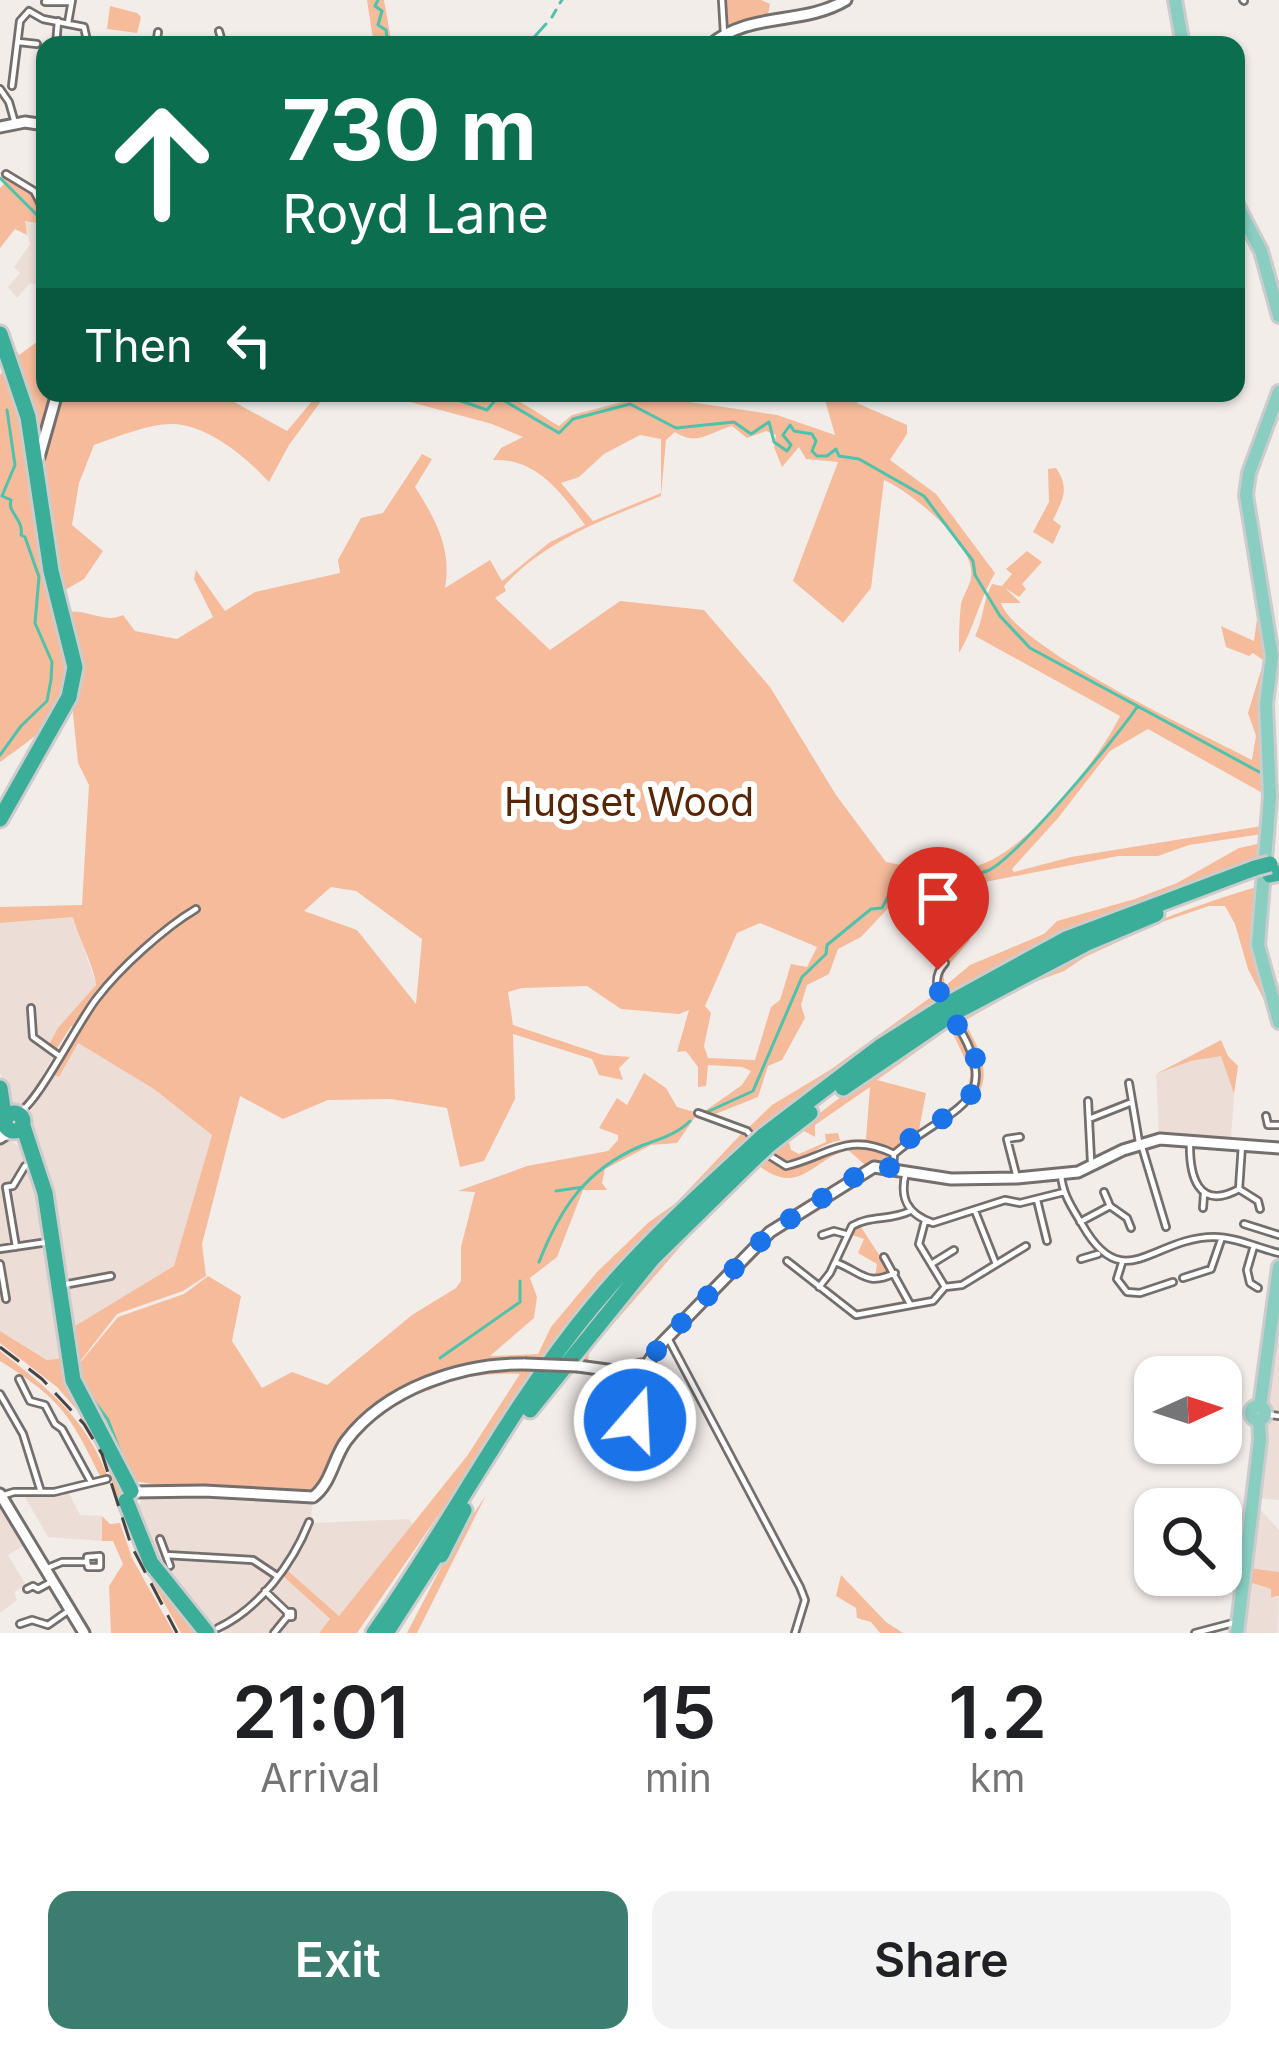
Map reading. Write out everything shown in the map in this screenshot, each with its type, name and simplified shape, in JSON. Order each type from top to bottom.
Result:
[{"type":"highway","points":[[0,334],[38,428],[37,473],[60,610],[73,653],[73,688],[0,819]]},
{"type":"highway","points":[[374,1633],[536,1400],[607,1310],[767,1140],[948,1011],[1087,943],[1268,868]]},
{"type":"highway","points":[[12,1121],[41,1176],[73,1380],[128,1492],[151,1563],[216,1629]]},
{"type":"highway","points":[[362,1633],[459,1508]]},
{"type":"highway","points":[[386,1633],[459,1508]]},
{"type":"highway","points":[[398,1633],[459,1508]]},
{"type":"main road","points":[[1175,0],[1181,36]]},
{"type":"main road","points":[[1245,220],[1261,250],[1279,316]]},
{"type":"main road","points":[[1279,392],[1249,473],[1246,495],[1270,633],[1268,868],[1259,956],[1279,1022]]},
{"type":"main road","points":[[1238,1628],[1266,1414],[1279,1267]]},
{"type":"street","points":[[26,0],[29,11]]},
{"type":"street","points":[[722,0],[724,33]]},
{"type":"street","points":[[720,36],[846,0]]},
{"type":"street","points":[[48,1],[72,1],[68,23]]},
{"type":"street","points":[[29,11],[86,29],[87,36]]},
{"type":"street","points":[[11,82],[20,21],[29,11]]},
{"type":"street","points":[[57,36],[58,22]]},
{"type":"street","points":[[219,31],[220,36]]},
{"type":"street","points":[[17,42],[34,46]]},
{"type":"street","points":[[0,89],[14,123]]},
{"type":"street","points":[[0,127],[36,124]]},
{"type":"street","points":[[6,174],[36,193]]},
{"type":"street","points":[[38,428],[52,402]]},
{"type":"street","points":[[12,1121],[40,1092],[58,1054],[99,994],[196,909]]},
{"type":"street","points":[[893,1167],[895,1154],[917,1134],[960,1109],[977,1079],[975,1056],[936,987],[938,970],[945,963]]},
{"type":"street","points":[[31,1008],[33,1037],[58,1054]]},
{"type":"street","points":[[1129,1083],[1140,1144],[1171,1245]]},
{"type":"street","points":[[1088,1101],[1091,1167]]},
{"type":"street","points":[[1089,1119],[1132,1102]]},
{"type":"street","points":[[698,1113],[747,1131],[771,1158],[786,1166],[833,1146],[880,1147],[895,1154]]},
{"type":"street","points":[[1266,1116],[1268,1125],[1279,1125]]},
{"type":"street","points":[[1017,1178],[1007,1139],[1020,1137]]},
{"type":"street","points":[[84,1633],[1,1495],[92,1482],[128,1492],[313,1498],[323,1489],[349,1437],[429,1381],[468,1367],[525,1364],[606,1369],[630,1383],[638,1404],[635,1420],[657,1348],[770,1232],[864,1171],[893,1167],[951,1179],[1061,1174],[1160,1139],[1279,1148]]},
{"type":"street","points":[[1190,1141],[1197,1188],[1204,1194],[1239,1189]]},
{"type":"street","points":[[1239,1189],[1242,1145]]},
{"type":"street","points":[[16,1247],[6,1187],[14,1186],[25,1166]]},
{"type":"street","points":[[907,1172],[903,1198],[926,1221],[940,1222],[1005,1200],[1064,1192]]},
{"type":"street","points":[[1061,1174],[1064,1192],[1100,1254],[1122,1263],[1171,1245],[1222,1238],[1279,1253]]},
{"type":"street","points":[[1239,1189],[1258,1201],[1260,1209]]},
{"type":"street","points":[[1104,1192],[1130,1228]]},
{"type":"street","points":[[1203,1208],[1204,1194]]},
{"type":"street","points":[[1037,1199],[1047,1241]]},
{"type":"street","points":[[1080,1222],[1110,1206]]},
{"type":"street","points":[[819,1287],[836,1262],[845,1234],[861,1220],[895,1219],[910,1210]]},
{"type":"street","points":[[975,1211],[996,1264]]},
{"type":"street","points":[[926,1221],[919,1244],[945,1287]]},
{"type":"street","points":[[1244,1224],[1279,1235]]},
{"type":"street","points":[[822,1235],[845,1234]]},
{"type":"street","points":[[1188,1278],[1213,1268],[1222,1238]]},
{"type":"street","points":[[0,1250],[53,1241]]},
{"type":"street","points":[[1254,1246],[1247,1273],[1258,1288]]},
{"type":"street","points":[[787,1261],[856,1315],[933,1301],[945,1287],[962,1285],[1022,1247]]},
{"type":"street","points":[[931,1264],[954,1250]]},
{"type":"street","points":[[1081,1259],[1100,1254]]},
{"type":"street","points":[[884,1257],[910,1305]]},
{"type":"street","points":[[836,1262],[870,1280],[895,1273]]},
{"type":"street","points":[[1122,1263],[1117,1279],[1127,1292],[1140,1293],[1170,1281]]},
{"type":"street","points":[[0,1264],[6,1299]]},
{"type":"street","points":[[60,1286],[111,1276]]},
{"type":"street","points":[[1256,1320],[1273,1323]]},
{"type":"street","points":[[668,1338],[800,1587],[804,1603],[795,1630]]},
{"type":"street","points":[[630,1383],[637,1366],[651,1379]]},
{"type":"street","points":[[19,1379],[30,1401],[45,1405],[92,1482]]},
{"type":"street","points":[[630,1383],[651,1379]]},
{"type":"street","points":[[0,1394],[23,1434],[40,1492]]},
{"type":"street","points":[[216,1629],[265,1591],[309,1522]]},
{"type":"street","points":[[160,1539],[170,1566]]},
{"type":"street","points":[[166,1556],[253,1560],[277,1576]]},
{"type":"street","points":[[45,1569],[62,1562],[88,1562]]},
{"type":"street","points":[[27,1589],[53,1581]]},
{"type":"street","points":[[265,1591],[292,1614],[274,1633]]},
{"type":"street","points":[[20,1624],[32,1620],[49,1625],[70,1610]]},
{"type":"street","points":[[1195,1633],[1238,1628]]},
{"type":"shaded area","points":[[24,221],[36,223],[36,285],[30,283],[17,298],[8,287],[20,273],[14,267],[30,244]]},
{"type":"shaded area","points":[[73,916],[96,984],[41,1077],[38,1090],[24,1107],[13,1108],[0,1073],[0,923]]},
{"type":"shaded area","points":[[71,1039],[155,1089],[212,1135],[174,1267],[70,1329],[27,1118]]},
{"type":"shaded area","points":[[1221,1055],[1234,1094],[1231,1141],[1159,1136],[1156,1074]]},
{"type":"shaded area","points":[[9,1140],[22,1148],[39,1186],[64,1358],[48,1360],[0,1331],[0,1144]]},
{"type":"shaded area","points":[[1279,1296],[1279,1500],[1257,1498]]},
{"type":"shaded area","points":[[68,1491],[80,1515],[102,1516],[102,1541],[48,1537],[22,1492]]},
{"type":"shaded area","points":[[209,1495],[312,1504],[311,1523],[409,1519],[413,1525],[338,1617],[289,1572],[284,1577],[330,1620],[319,1633],[225,1633],[218,1624],[208,1624],[151,1553],[136,1511],[143,1496]]},
{"type":"shaded area","points":[[0,1504],[23,1546],[8,1555],[26,1585],[14,1592],[17,1600],[0,1613]]},
{"type":"shaded area","points":[[1257,1506],[1279,1530],[1279,1572],[1250,1568]]},
{"type":"shaded area","points":[[1249,1582],[1279,1596],[1278,1633],[1241,1633]]},
{"type":"green space","points":[[367,0],[384,0],[390,36],[373,36]]},
{"type":"green space","points":[[725,0],[761,0],[770,4],[768,15],[726,29]]},
{"type":"green space","points":[[110,6],[141,17],[137,33],[107,29]]},
{"type":"green space","points":[[0,172],[33,195],[36,223],[25,221],[27,235],[15,229],[0,248],[0,188],[4,184]]},
{"type":"green space","points":[[0,323],[19,355],[36,343],[36,402],[234,402],[287,431],[311,402],[320,402],[269,482],[224,443],[184,425],[151,427],[94,445],[79,483],[72,525],[103,551],[84,579],[60,593],[24,418],[70,664],[57,711],[39,732],[0,762],[0,375],[8,364],[0,354]]},
{"type":"green space","name":"Hugset Wood","points":[[410,402],[518,402],[559,426],[572,415],[622,402],[690,402],[777,415],[835,435],[826,402],[858,402],[907,425],[907,434],[890,460],[936,494],[995,573],[959,653],[961,604],[970,564],[939,520],[884,480],[871,588],[843,623],[793,581],[838,462],[806,459],[799,447],[782,467],[774,447],[776,435],[766,431],[747,438],[732,426],[697,438],[675,432],[666,440],[661,496],[557,543],[520,570],[495,598],[550,650],[620,601],[704,610],[770,687],[836,795],[886,862],[906,866],[961,855],[976,866],[996,858],[1058,803],[1120,716],[975,636],[992,584],[1002,586],[1012,574],[1006,569],[1027,551],[1042,562],[1022,584],[1026,589],[1019,597],[1005,588],[1021,603],[1001,603],[1014,622],[1075,666],[1252,760],[1256,736],[1248,713],[1262,667],[1268,669],[1266,795],[1148,729],[1110,751],[1012,869],[1262,826],[1262,834],[1189,845],[1158,856],[1118,856],[985,882],[969,941],[943,972],[945,986],[970,965],[1044,934],[1057,921],[1177,883],[1239,848],[1262,843],[1262,860],[1124,908],[1012,962],[879,1043],[754,1135],[748,1128],[772,1105],[830,1070],[931,997],[937,970],[964,934],[977,884],[895,901],[861,937],[838,949],[829,974],[807,985],[801,1005],[805,1018],[782,1060],[768,1066],[758,1097],[708,1117],[702,1113],[742,1085],[751,1071],[708,1065],[706,1086],[698,1087],[698,1067],[686,1051],[677,1052],[689,1010],[679,1014],[621,1009],[587,986],[508,992],[513,1025],[603,1055],[630,1057],[619,1068],[623,1080],[599,1075],[592,1059],[513,1034],[515,1099],[484,1161],[460,1167],[447,1108],[391,1099],[328,1100],[283,1119],[240,1096],[202,1244],[206,1276],[183,1291],[117,1314],[78,1364],[70,1329],[174,1266],[212,1135],[154,1089],[78,1043],[59,1077],[53,1074],[77,1026],[71,1026],[57,1048],[48,1046],[96,985],[90,961],[73,917],[0,923],[0,907],[82,905],[89,785],[78,763],[63,614],[123,615],[135,631],[177,639],[213,617],[194,579],[196,570],[225,611],[255,592],[340,573],[338,560],[361,518],[383,513],[422,454],[432,459],[415,487],[440,535],[446,560],[445,588],[490,560],[502,581],[550,542],[585,525],[557,489],[535,471],[493,460],[501,448],[523,437]],"holes":[[[640,435],[661,439],[661,493],[593,521],[561,483],[579,477],[604,454]],[[331,887],[356,891],[422,939],[416,1004],[357,930],[304,911]],[[760,923],[817,947],[807,967],[791,964],[780,1000],[771,1007],[755,1060],[708,1058],[704,1046],[711,1013],[705,1006],[737,933]]]},
{"type":"green space","points":[[1056,468],[1064,488],[1053,520],[1061,526],[1053,544],[1033,532],[1049,502],[1048,469]]},
{"type":"green space","points":[[1260,597],[1269,664],[1253,653],[1249,656],[1226,647],[1221,626],[1254,641]]},
{"type":"green space","points":[[1260,886],[1257,914],[1274,1019],[1248,969],[1225,906],[1209,906],[1085,957],[964,1021],[980,1055],[984,1077],[975,1099],[964,1109],[971,1072],[948,1023],[1100,946],[1178,913]]},
{"type":"green space","points":[[942,1027],[940,1035],[877,1080],[926,1093],[919,1130],[894,1152],[844,1140],[791,1160],[767,1154],[860,1082]],"holes":[[[870,1087],[866,1139],[840,1140],[838,1133],[825,1134],[826,1142],[799,1154],[789,1142],[804,1131],[815,1137],[815,1125]]]},
{"type":"green space","points":[[1221,1040],[1238,1066],[1234,1094],[1221,1056],[1156,1074]]},
{"type":"green space","points":[[644,1073],[666,1088],[677,1107],[698,1113],[677,1143],[651,1145],[605,1169],[602,1183],[607,1190],[583,1190],[557,1257],[530,1278],[537,1297],[534,1318],[490,1356],[538,1354],[551,1327],[597,1272],[676,1203],[743,1132],[751,1138],[544,1361],[478,1361],[429,1378],[370,1414],[313,1495],[128,1480],[116,1442],[74,1370],[118,1317],[184,1294],[208,1276],[241,1296],[232,1341],[262,1388],[292,1372],[327,1385],[461,1281],[461,1247],[475,1192],[458,1191],[527,1166],[608,1151],[618,1135],[599,1128],[617,1098],[627,1105]]},
{"type":"green space","points":[[833,1148],[879,1150],[892,1157],[865,1165],[848,1150],[806,1173],[786,1178],[759,1166],[712,1210],[589,1352],[588,1363],[570,1362],[645,1274],[757,1162],[766,1156],[783,1165],[800,1164]]},
{"type":"green space","points":[[859,1224],[887,1267],[888,1271],[875,1277],[877,1264],[858,1253],[864,1239],[849,1234]]},
{"type":"green space","points":[[0,1331],[47,1360],[64,1358],[122,1489],[138,1541],[203,1633],[181,1633],[138,1556],[103,1455],[77,1410],[57,1387],[0,1343]]},
{"type":"green space","points":[[0,1351],[50,1392],[77,1422],[108,1478],[101,1478],[61,1409],[0,1361]]},
{"type":"green space","points":[[540,1368],[357,1633],[319,1633],[330,1619],[284,1577],[288,1571],[339,1616],[467,1456],[520,1374],[473,1376],[428,1391],[426,1387],[473,1369]]},
{"type":"green space","points":[[486,1495],[417,1633],[407,1633],[450,1550]]},
{"type":"green space","points":[[102,1516],[110,1524],[120,1523],[132,1558],[174,1633],[111,1633],[109,1586],[123,1564],[113,1541],[102,1541]]},
{"type":"green space","points":[[1250,1568],[1279,1572],[1279,1596],[1271,1597],[1271,1589],[1249,1582]]},
{"type":"green space","points":[[841,1575],[903,1633],[880,1633],[871,1622],[857,1618],[856,1608],[836,1596]]},
{"type":"waterway","points":[[378,0],[375,6],[382,11],[378,25],[387,36]]},
{"type":"waterway","points":[[552,17],[556,10]]},
{"type":"waterway","points":[[535,36],[546,24]]},
{"type":"waterway","points":[[0,178],[36,214]]},
{"type":"waterway","points":[[464,402],[487,410],[494,402]]},
{"type":"waterway","points":[[506,402],[559,433],[573,419],[630,404],[676,428],[734,422],[751,434],[769,422],[774,442],[787,451],[791,445],[783,435],[790,425],[794,431],[812,434],[816,441],[812,451],[817,456],[836,449],[839,456],[859,459],[924,496],[973,561],[975,575],[1000,616],[1030,648],[1263,774]]},
{"type":"waterway","points":[[0,755],[47,701],[52,662],[35,623],[39,577],[11,500],[2,496],[15,465],[7,410]]},
{"type":"waterway","points":[[895,882],[977,874],[1000,862],[1065,796],[1137,707]]},
{"type":"waterway","points":[[707,1112],[753,1091],[802,977],[826,954],[827,945],[871,909],[882,908],[890,893]]},
{"type":"waterway","points":[[539,1262],[566,1208],[590,1179],[621,1156],[690,1121]]},
{"type":"waterway","points":[[556,1191],[583,1187]]},
{"type":"waterway","points":[[440,1358],[520,1302],[520,1281]]},
{"type":"waterway","points":[[70,1303],[73,1332]]},
{"type":"waterway","points":[[88,1393],[108,1420],[125,1464]]},
{"type":"railway","points":[[0,1347],[42,1379],[84,1424],[102,1454],[131,1545],[177,1633]]},
{"type":"route","points":[[635,1420],[656,1384],[657,1348],[759,1241],[864,1171],[893,1167],[895,1154],[917,1134],[960,1109],[972,1093],[977,1079],[975,1056],[938,993],[938,970]]}]
